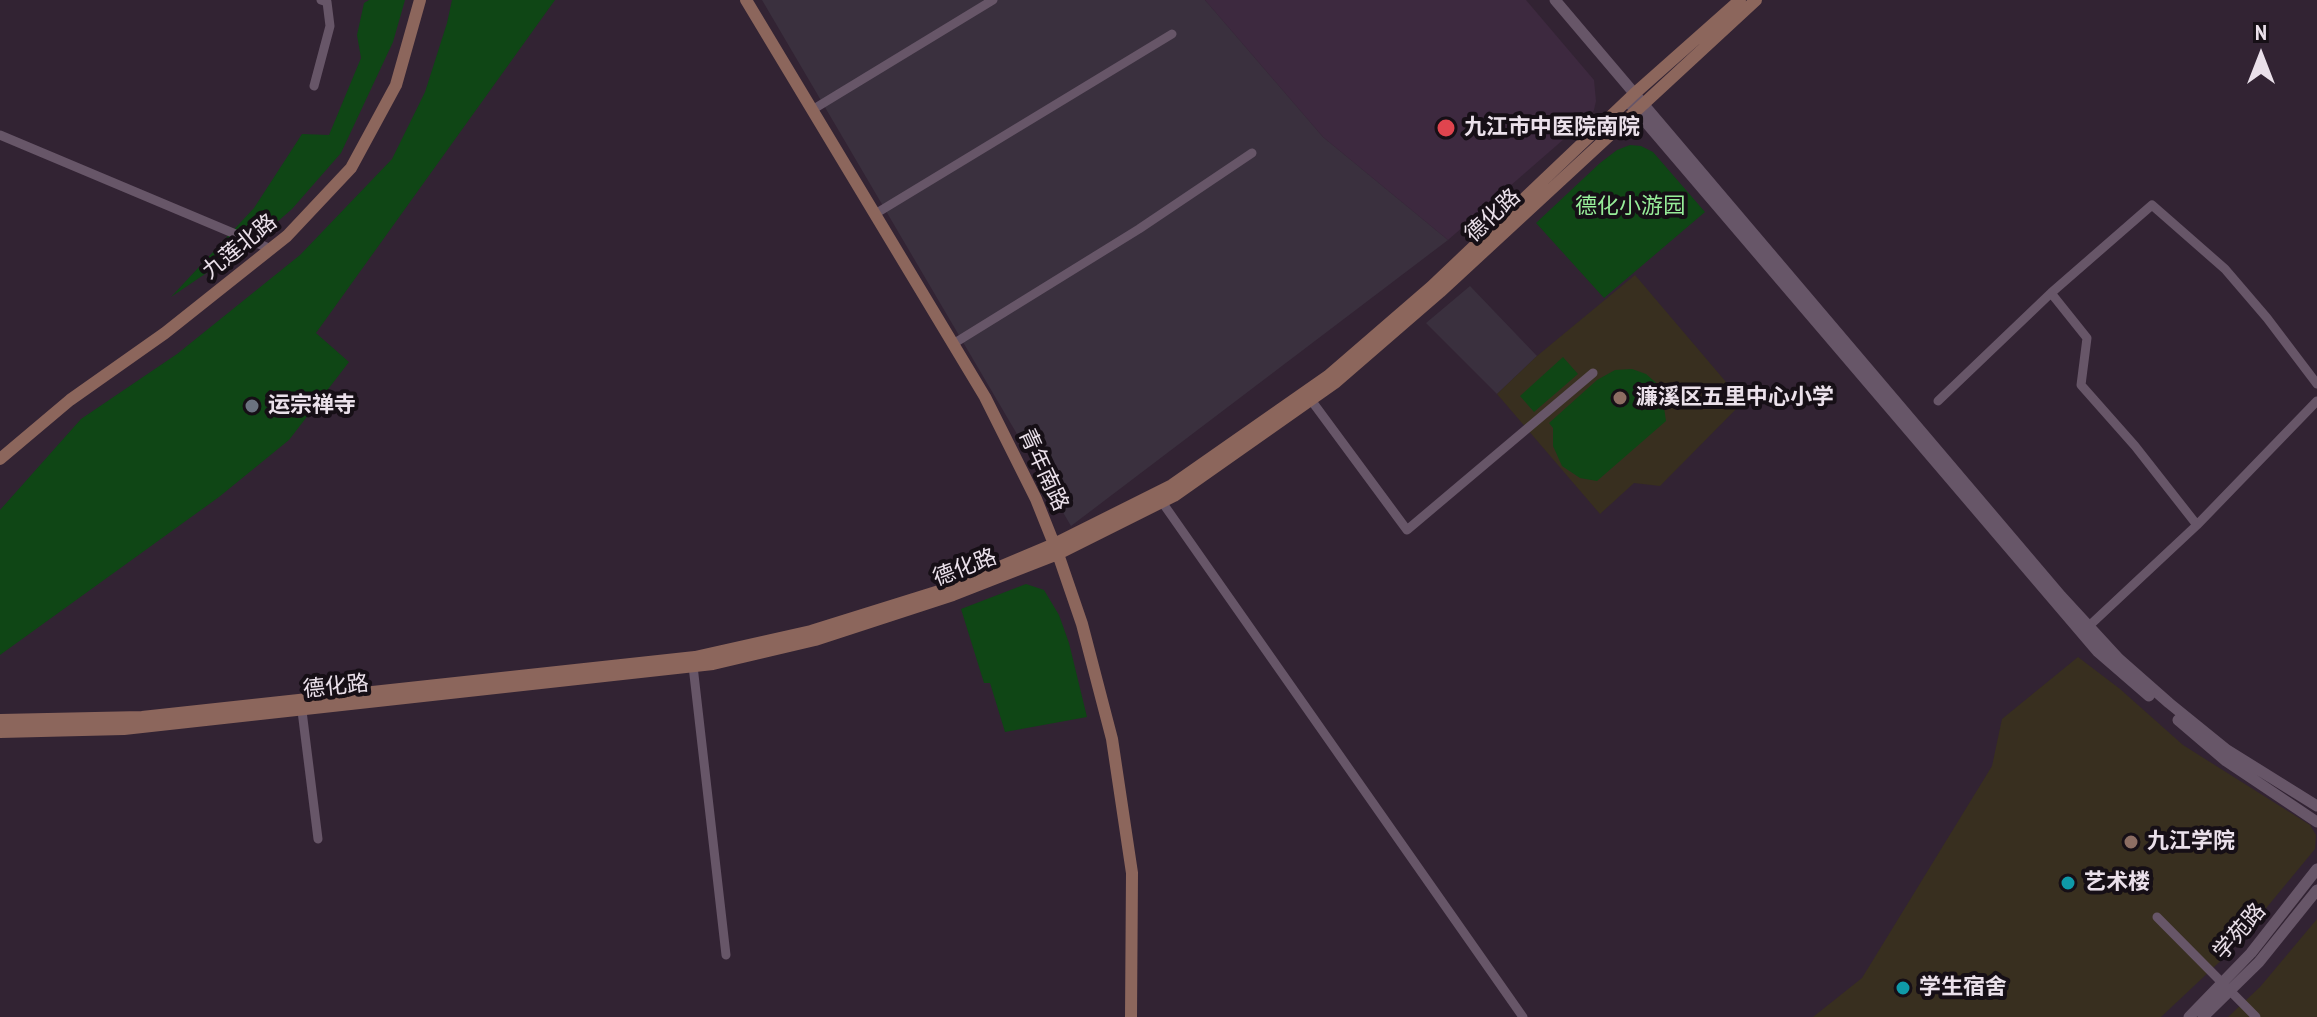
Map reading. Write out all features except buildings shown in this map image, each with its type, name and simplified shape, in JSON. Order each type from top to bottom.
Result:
[{"type":"main road","name":"九莲北路","points":[[0,459],[70,400],[165,333],[287,236],[351,168],[396,85],[420,0]]},
{"type":"main road","name":"德化路","points":[[0,732],[124,729],[693,666],[815,640],[953,595],[1174,496],[1336,382],[1440,292],[1740,0]]},
{"type":"main road","name":"德化路","points":[[0,720],[142,717],[695,657],[811,631],[1056,549],[1172,485],[1328,376],[1635,103],[1756,0]]},
{"type":"main road","name":"青年南路","points":[[748,1],[985,397],[1030,486],[1056,549],[1082,624],[1112,739],[1132,873],[1131,1017]]},
{"type":"street","points":[[314,86],[330,26],[327,2],[321,0]]},
{"type":"street","points":[[812,110],[993,0]]},
{"type":"street","points":[[1555,0],[1635,103],[2097,651],[2226,761],[2317,822]]},
{"type":"street","points":[[875,214],[1172,34]]},
{"type":"street","points":[[1635,103],[2040,572],[2119,659],[2227,750],[2317,806]]},
{"type":"street","points":[[0,135],[271,249]]},
{"type":"street","points":[[953,344],[1139,229],[1252,153]]},
{"type":"street","points":[[1938,401],[2051,293],[2152,205],[2225,269],[2315,377]]},
{"type":"street","points":[[2051,293],[2087,338],[2081,385],[2135,446],[2197,525]]},
{"type":"street","points":[[1311,400],[1407,530],[1593,373]]},
{"type":"street","points":[[2089,626],[2197,525],[2317,401]]},
{"type":"street","points":[[1162,502],[1523,1017]]},
{"type":"street","points":[[693,666],[726,955]]},
{"type":"street","points":[[302,711],[318,839]]},
{"type":"street","name":"学苑路","points":[[2189,1017],[2251,953],[2317,869]]},
{"type":"street","name":"学苑路","points":[[2203,1017],[2259,962],[2317,890]]},
{"type":"street","points":[[2157,917],[2256,1017]]},
{"type":"shaded area","points":[[762,0],[1205,0],[1323,137],[1448,240],[1071,526]]},
{"type":"shaded area","name":"九江市中医院南院","points":[[1205,0],[1526,0],[1594,80],[1594,110],[1448,240],[1323,137]]},
{"type":"shaded area","name":"濂溪区五里中心小学","points":[[1635,275],[1743,402],[1660,486],[1634,483],[1600,514],[1497,394],[1537,356]]},
{"type":"shaded area","points":[[1470,286],[1537,356],[1497,394],[1426,323]]},
{"type":"shaded area","name":"九江学院","points":[[2078,657],[2120,689],[2183,745],[2310,825],[2316,835],[2315,849],[2229,953],[2161,1017],[1813,1017],[1862,978],[1992,766],[2002,719]]},
{"type":"shaded area","points":[[2317,919],[2317,1017],[2228,1017],[2260,987]]},
{"type":"green space","points":[[369,0],[405,0],[393,42],[341,153],[292,209],[261,236],[171,297],[254,208],[302,134],[329,135],[361,58],[357,35],[364,3]]},
{"type":"green space","points":[[452,0],[555,0],[316,333],[349,362],[289,440],[219,497],[0,655],[0,510],[81,419],[177,354],[300,255],[392,159],[425,92]]},
{"type":"green space","name":"德化小游园","points":[[1630,145],[1653,152],[1705,212],[1604,298],[1536,223],[1600,163],[1617,150]]},
{"type":"green space","points":[[1563,357],[1578,374],[1534,412],[1520,396]]},
{"type":"green space","points":[[1632,369],[1646,374],[1661,387],[1666,421],[1597,481],[1580,478],[1562,466],[1553,446],[1553,428],[1549,423],[1597,380],[1615,370]]},
{"type":"green space","points":[[1026,584],[1044,590],[1059,615],[1087,717],[1005,732],[990,683],[984,683],[961,609]]},
{"type":"place","name":"九江市中医院南院","points":[[1446,128]]},
{"type":"place","name":"濂溪区五里中心小学","points":[[1620,398]]},
{"type":"place","name":"运宗禅寺","points":[[252,406]]},
{"type":"place","name":"九江学院","points":[[2131,842]]},
{"type":"place","name":"艺术楼","points":[[2068,883]]},
{"type":"place","name":"学生宿舍","points":[[1903,988]]}]
